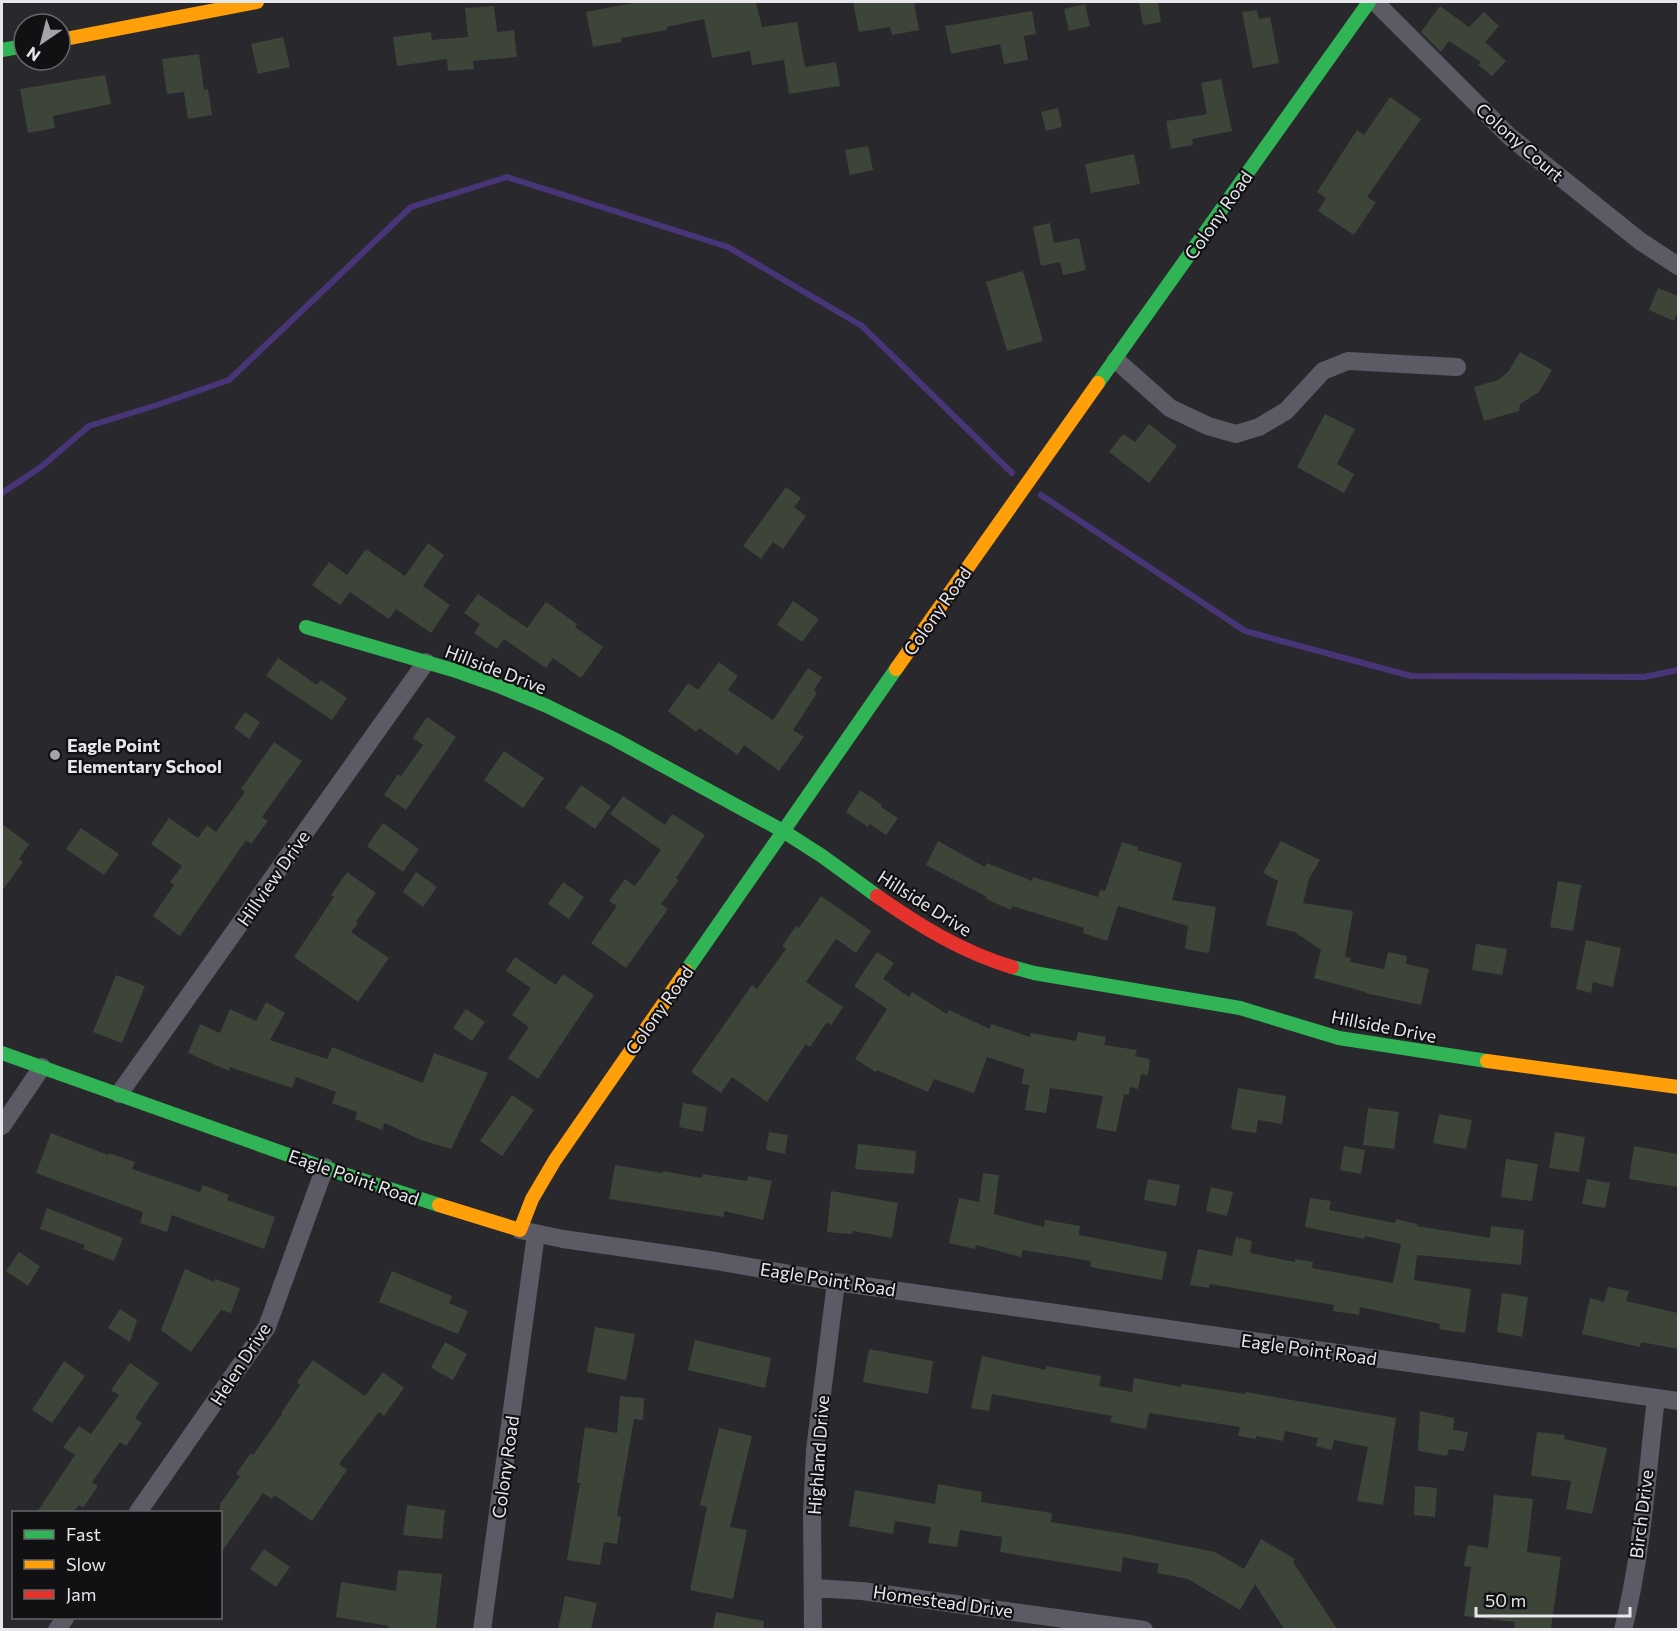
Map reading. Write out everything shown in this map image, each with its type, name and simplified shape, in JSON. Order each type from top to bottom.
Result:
[{"type":"street","points":[[72,38],[257,2]]},
{"type":"street","name":"Colony Road","points":[[482,1629],[528,1232],[524,1217],[536,1190],[1004,514],[1116,360],[1369,2]]},
{"type":"street","name":"Colony Court","points":[[1375,2],[1509,136],[1640,241],[1678,266]]},
{"type":"street","points":[[1116,360],[1170,408],[1208,426],[1236,434],[1259,427],[1286,411],[1323,371],[1348,361],[1457,367]]},
{"type":"street","name":"Hillside Drive","points":[[306,627],[426,662],[501,688],[558,712],[629,747],[783,831],[937,935],[974,954],[1004,965],[1034,973],[1240,1008],[1339,1038],[1432,1054],[1678,1087]]},
{"type":"street","name":"Hillview Drive","points":[[119,1094],[426,662]]},
{"type":"street","name":"Eagle Point Road","points":[[2,1053],[325,1167],[458,1212],[528,1232],[836,1282],[1678,1401]]},
{"type":"street","points":[[2,1126],[42,1067]]},
{"type":"street","name":"Helen Drive","points":[[139,1511],[267,1328],[325,1167]]},
{"type":"street","name":"Highland Drive","points":[[813,1629],[812,1511],[815,1450],[836,1282]]},
{"type":"street","name":"Birch Drive","points":[[1623,1629],[1638,1546],[1656,1398]]},
{"type":"street","name":"Homestead Drive","points":[[814,1588],[862,1591],[1144,1629]]},
{"type":"building","points":[[633,2],[756,2],[762,27],[797,22],[805,67],[836,62],[840,86],[789,94],[784,60],[752,65],[750,51],[712,58],[704,19],[667,27],[667,30],[621,38],[621,42],[593,47],[586,12]]},
{"type":"building","points":[[853,2],[914,2],[919,30],[892,35],[890,27],[859,32]]},
{"type":"building","points":[[1139,2],[1158,2],[1161,22],[1143,25]]},
{"type":"building","points":[[1085,4],[1090,26],[1069,31],[1064,9]]},
{"type":"building","points":[[494,6],[497,32],[514,30],[517,57],[473,61],[474,69],[448,71],[447,59],[397,66],[393,37],[431,32],[432,40],[468,37],[465,8]]},
{"type":"building","points":[[1440,6],[1469,27],[1484,12],[1499,26],[1485,42],[1506,61],[1492,76],[1478,65],[1481,62],[1449,41],[1441,52],[1421,32]]},
{"type":"building","points":[[1257,10],[1259,19],[1270,17],[1279,63],[1253,68],[1242,12]]},
{"type":"building","points":[[1032,11],[1036,34],[1024,36],[1028,60],[1004,64],[1000,44],[951,54],[945,26]]},
{"type":"building","points":[[283,37],[290,67],[258,74],[251,44]]},
{"type":"building","points":[[199,54],[204,90],[208,89],[212,115],[188,119],[184,92],[167,94],[162,59]]},
{"type":"building","points":[[105,75],[111,104],[53,116],[55,128],[28,133],[20,89]]},
{"type":"building","points":[[1221,79],[1232,131],[1192,139],[1193,145],[1171,149],[1166,121],[1207,114],[1201,83]]},
{"type":"building","points":[[1390,97],[1421,119],[1367,197],[1376,202],[1354,235],[1318,211],[1326,198],[1317,192],[1357,130],[1364,135]]},
{"type":"building","points":[[1058,108],[1062,127],[1046,131],[1041,112]]},
{"type":"building","points":[[868,146],[873,170],[850,175],[845,150]]},
{"type":"building","points":[[1134,154],[1140,184],[1091,193],[1085,164]]},
{"type":"building","points":[[1050,223],[1054,243],[1079,238],[1086,270],[1063,275],[1060,262],[1041,266],[1033,227]]},
{"type":"building","points":[[1023,271],[1043,341],[1007,351],[986,282]]},
{"type":"building","points":[[1658,288],[1678,296],[1678,311],[1674,321],[1649,310]]},
{"type":"building","points":[[1520,352],[1552,370],[1539,392],[1520,404],[1519,411],[1484,421],[1474,387],[1498,380],[1508,372]]},
{"type":"building","points":[[1325,414],[1355,429],[1337,464],[1354,474],[1344,493],[1297,467]]},
{"type":"building","points":[[1149,424],[1177,446],[1149,483],[1109,452],[1123,434],[1135,442]]},
{"type":"building","points":[[786,487],[801,498],[794,507],[806,516],[783,549],[773,542],[761,559],[743,546]]},
{"type":"building","points":[[428,543],[444,555],[423,586],[450,605],[431,633],[396,609],[389,619],[350,592],[340,605],[312,585],[329,562],[347,575],[366,549],[405,576]]},
{"type":"building","points":[[478,594],[527,628],[546,602],[577,624],[575,627],[603,647],[581,678],[553,658],[546,668],[504,639],[497,649],[474,633],[480,624],[464,613]]},
{"type":"building","points":[[793,601],[819,619],[802,642],[777,625]]},
{"type":"building","points":[[278,658],[317,685],[321,680],[347,698],[332,720],[266,676]]},
{"type":"building","points":[[719,662],[738,676],[728,690],[773,720],[808,668],[822,677],[814,690],[817,693],[793,730],[804,737],[779,771],[744,745],[738,755],[699,728],[696,732],[668,711],[688,683],[698,690]]},
{"type":"building","points":[[245,712],[260,722],[249,739],[234,728]]},
{"type":"building","points":[[427,717],[456,737],[406,810],[384,795],[398,774],[401,776],[423,745],[413,738]]},
{"type":"building","points":[[274,742],[302,761],[262,817],[268,821],[251,844],[246,840],[180,936],[153,916],[174,885],[170,882],[182,866],[151,844],[169,818],[198,838],[207,825],[216,832],[245,792],[241,789]]},
{"type":"building","points":[[504,751],[544,778],[523,808],[484,780]]},
{"type":"building","points":[[581,785],[611,806],[595,829],[565,808]]},
{"type":"building","points":[[860,790],[898,818],[886,835],[870,824],[868,827],[846,812]]},
{"type":"building","points":[[623,796],[665,825],[672,814],[705,835],[676,878],[679,880],[661,904],[668,909],[626,968],[591,943],[617,906],[609,901],[625,879],[635,886],[661,850],[610,814]]},
{"type":"building","points":[[383,823],[419,849],[403,872],[367,846]]},
{"type":"building","points":[[2,824],[29,844],[19,859],[23,862],[2,891]]},
{"type":"building","points":[[81,828],[119,854],[104,875],[66,849]]},
{"type":"building","points":[[938,841],[985,867],[987,863],[1032,881],[1033,877],[1098,897],[1100,890],[1105,891],[1122,842],[1138,847],[1137,850],[1182,863],[1172,900],[1216,907],[1209,953],[1185,949],[1188,926],[1118,906],[1107,941],[1083,933],[1084,928],[1012,906],[1011,910],[986,899],[987,897],[926,865]]},
{"type":"building","points":[[1281,841],[1320,860],[1309,879],[1303,903],[1353,911],[1345,957],[1351,958],[1350,962],[1384,969],[1388,952],[1407,956],[1406,964],[1429,969],[1421,1005],[1365,993],[1314,978],[1321,950],[1295,932],[1266,925],[1278,881],[1263,873]]},
{"type":"building","points":[[347,872],[376,893],[351,932],[389,958],[358,1002],[294,957],[334,897],[331,895]]},
{"type":"building","points":[[416,872],[437,887],[423,907],[403,892]]},
{"type":"building","points":[[1558,881],[1581,885],[1573,931],[1550,927]]},
{"type":"building","points":[[563,882],[584,897],[569,919],[548,904]]},
{"type":"building","points":[[821,896],[871,931],[856,953],[836,939],[806,982],[843,1007],[831,1025],[827,1022],[810,1047],[806,1044],[767,1102],[732,1077],[721,1093],[691,1072],[752,985],[757,989],[786,949],[782,946],[796,926],[799,928]]},
{"type":"building","points":[[1586,940],[1621,948],[1613,987],[1593,982],[1591,993],[1576,989]]},
{"type":"building","points":[[1476,944],[1507,949],[1502,975],[1472,970]]},
{"type":"building","points":[[877,952],[894,963],[883,979],[909,997],[912,992],[947,1014],[949,1010],[990,1029],[991,1024],[1030,1037],[1031,1033],[1076,1041],[1078,1032],[1106,1037],[1104,1045],[1137,1050],[1135,1056],[1150,1059],[1148,1075],[1141,1074],[1138,1089],[1130,1087],[1129,1095],[1124,1094],[1116,1132],[1096,1128],[1103,1096],[1050,1088],[1046,1113],[1025,1110],[1029,1085],[1022,1084],[1024,1069],[987,1057],[974,1093],[934,1079],[928,1092],[877,1070],[876,1072],[855,1059],[887,1009],[854,986]]},
{"type":"building","points":[[515,957],[556,985],[563,974],[594,995],[538,1079],[508,1058],[529,1027],[512,1015],[531,988],[506,971]]},
{"type":"building","points":[[116,975],[145,986],[122,1043],[93,1032]]},
{"type":"building","points":[[266,1002],[285,1013],[270,1040],[327,1059],[332,1047],[423,1083],[434,1053],[488,1073],[451,1149],[421,1140],[385,1123],[382,1130],[355,1119],[357,1112],[332,1103],[336,1092],[296,1077],[292,1088],[230,1067],[229,1071],[188,1053],[200,1024],[220,1033],[230,1009],[256,1021]]},
{"type":"building","points":[[466,1009],[485,1022],[472,1041],[453,1028]]},
{"type":"building","points":[[1238,1088],[1286,1096],[1282,1124],[1258,1120],[1256,1133],[1231,1129]]},
{"type":"building","points":[[512,1095],[534,1110],[502,1156],[480,1141]]},
{"type":"building","points":[[683,1103],[707,1107],[703,1132],[679,1127]]},
{"type":"building","points":[[1368,1108],[1399,1112],[1394,1149],[1363,1145]]},
{"type":"building","points":[[1439,1114],[1472,1120],[1466,1149],[1433,1143]]},
{"type":"building","points":[[769,1132],[788,1135],[785,1154],[766,1150]]},
{"type":"building","points":[[1555,1132],[1585,1137],[1579,1172],[1549,1168]]},
{"type":"building","points":[[51,1133],[108,1155],[109,1153],[135,1162],[132,1169],[200,1192],[203,1185],[229,1195],[227,1200],[275,1217],[264,1249],[172,1215],[167,1232],[140,1223],[143,1212],[36,1173]]},
{"type":"building","points":[[858,1144],[916,1151],[914,1174],[855,1169]]},
{"type":"building","points":[[1344,1146],[1365,1150],[1361,1174],[1340,1170]]},
{"type":"building","points":[[1634,1146],[1678,1154],[1678,1187],[1629,1179]]},
{"type":"building","points":[[1506,1159],[1538,1164],[1532,1201],[1501,1197]]},
{"type":"building","points":[[615,1165],[702,1178],[703,1174],[747,1181],[748,1176],[772,1181],[763,1220],[724,1211],[724,1217],[609,1199]]},
{"type":"building","points":[[983,1173],[999,1175],[994,1214],[1044,1227],[1045,1220],[1080,1226],[1079,1235],[1167,1252],[1162,1280],[1090,1267],[1091,1261],[1023,1250],[1021,1257],[976,1245],[975,1249],[949,1243],[959,1198],[979,1202]]},
{"type":"building","points":[[1148,1179],[1180,1185],[1176,1206],[1144,1200]]},
{"type":"building","points":[[1587,1179],[1610,1183],[1605,1208],[1582,1204]]},
{"type":"building","points":[[1211,1187],[1233,1192],[1227,1216],[1206,1211]]},
{"type":"building","points":[[831,1191],[898,1203],[892,1238],[853,1231],[852,1234],[827,1232]]},
{"type":"building","points":[[1310,1198],[1331,1201],[1329,1210],[1395,1223],[1396,1219],[1417,1224],[1417,1226],[1490,1238],[1491,1226],[1524,1230],[1521,1265],[1417,1255],[1414,1280],[1471,1289],[1465,1333],[1439,1329],[1440,1324],[1360,1307],[1359,1315],[1333,1311],[1334,1305],[1210,1284],[1209,1288],[1190,1285],[1198,1249],[1232,1256],[1236,1237],[1252,1241],[1250,1253],[1295,1262],[1295,1259],[1313,1262],[1312,1268],[1393,1283],[1401,1244],[1305,1227]]},
{"type":"building","points":[[47,1208],[123,1238],[114,1261],[83,1249],[85,1245],[40,1229]]},
{"type":"building","points":[[19,1252],[40,1266],[28,1286],[6,1271]]},
{"type":"building","points":[[185,1269],[214,1282],[215,1279],[240,1288],[231,1313],[221,1310],[191,1352],[161,1330]]},
{"type":"building","points":[[392,1271],[452,1296],[449,1303],[468,1311],[458,1334],[379,1302]]},
{"type":"building","points":[[1608,1287],[1629,1291],[1626,1301],[1678,1313],[1678,1349],[1641,1342],[1640,1347],[1582,1334],[1590,1298],[1604,1302]]},
{"type":"building","points":[[1502,1293],[1528,1297],[1522,1337],[1497,1332]]},
{"type":"building","points":[[120,1309],[137,1320],[130,1342],[108,1328]]},
{"type":"building","points":[[595,1327],[635,1334],[626,1380],[587,1372]]},
{"type":"building","points":[[695,1340],[771,1358],[765,1388],[688,1370]]},
{"type":"building","points":[[445,1342],[467,1354],[453,1380],[431,1368]]},
{"type":"building","points":[[869,1349],[933,1361],[928,1394],[863,1382]]},
{"type":"building","points":[[982,1356],[1046,1370],[1046,1366],[1101,1376],[1099,1386],[1132,1392],[1134,1378],[1181,1387],[1182,1384],[1245,1394],[1246,1392],[1396,1418],[1383,1505],[1357,1501],[1368,1447],[1334,1440],[1332,1450],[1316,1446],[1318,1438],[1285,1431],[1283,1441],[1256,1436],[1256,1439],[1238,1436],[1240,1427],[1149,1413],[1146,1429],[1110,1422],[1112,1416],[992,1394],[989,1411],[971,1408]]},
{"type":"building","points":[[313,1360],[365,1396],[383,1372],[404,1388],[384,1416],[379,1412],[339,1464],[347,1470],[312,1521],[274,1495],[272,1499],[263,1493],[222,1551],[220,1504],[240,1476],[236,1474],[251,1453],[253,1455],[282,1414],[300,1385],[297,1382]]},
{"type":"building","points":[[64,1361],[85,1376],[52,1423],[32,1410]]},
{"type":"building","points":[[130,1363],[159,1383],[135,1418],[142,1423],[126,1446],[120,1442],[92,1482],[98,1486],[83,1508],[79,1505],[74,1511],[38,1511],[75,1455],[63,1447],[79,1426],[91,1434],[119,1395],[111,1390]]},
{"type":"building","points":[[620,1396],[644,1398],[643,1420],[634,1419],[617,1516],[621,1517],[617,1544],[604,1542],[600,1565],[567,1560],[580,1483],[577,1483],[585,1427],[617,1433]]},
{"type":"building","points":[[1420,1411],[1454,1418],[1453,1430],[1468,1432],[1464,1451],[1449,1449],[1447,1456],[1418,1451]]},
{"type":"building","points":[[719,1428],[752,1436],[730,1527],[747,1530],[733,1599],[690,1590],[707,1507],[700,1505]]},
{"type":"building","points":[[1537,1432],[1565,1435],[1564,1439],[1607,1448],[1592,1514],[1566,1509],[1571,1481],[1531,1476]]},
{"type":"building","points":[[938,1484],[982,1492],[981,1502],[1052,1513],[1051,1522],[1215,1552],[1244,1569],[1261,1539],[1295,1559],[1293,1562],[1337,1629],[1284,1629],[1255,1584],[1240,1610],[1188,1579],[1157,1573],[1159,1564],[1123,1557],[1121,1572],[1000,1552],[1002,1537],[960,1530],[957,1547],[928,1543],[931,1527],[895,1521],[893,1534],[849,1526],[855,1490],[935,1504]]},
{"type":"building","points":[[1415,1486],[1437,1488],[1435,1517],[1414,1515]]},
{"type":"building","points":[[1494,1495],[1533,1499],[1527,1552],[1561,1557],[1551,1629],[1514,1629],[1515,1622],[1464,1616],[1471,1567],[1464,1566],[1468,1545],[1488,1548]]},
{"type":"building","points":[[407,1505],[445,1510],[442,1539],[403,1535]]},
{"type":"building","points":[[264,1549],[290,1567],[276,1587],[250,1569]]},
{"type":"building","points":[[398,1570],[442,1574],[436,1629],[388,1629],[389,1626],[336,1617],[341,1582],[396,1591]]},
{"type":"building","points":[[565,1596],[597,1603],[591,1629],[558,1629]]},
{"type":"building","points":[[716,1612],[764,1621],[763,1629],[713,1629]]},
{"type":"waterway","points":[[2,493],[41,467],[89,426],[229,380],[411,207],[507,177],[728,247],[862,326],[1012,473]]},
{"type":"waterway","points":[[1041,495],[1245,631],[1411,676],[1644,677],[1678,670]]},
{"type":"traffic: fast","points":[[1098,383],[1369,2]]},
{"type":"traffic: fast","points":[[2,50],[12,48]]},
{"type":"traffic: fast","points":[[306,627],[453,670],[547,706],[614,739],[783,831],[877,896]]},
{"type":"traffic: fast","points":[[686,971],[896,669]]},
{"type":"traffic: fast","points":[[1012,967],[1034,973],[1240,1008],[1339,1038],[1487,1061]]},
{"type":"traffic: fast","points":[[2,1053],[325,1168],[439,1205]]},
{"type":"traffic: slow","points":[[72,38],[257,2]]},
{"type":"traffic: slow","points":[[896,669],[1098,383]]},
{"type":"traffic: slow","points":[[439,1205],[520,1230],[532,1199],[555,1160],[686,971]]},
{"type":"traffic: slow","points":[[1487,1061],[1678,1087]]},
{"type":"traffic: jam","points":[[877,896],[942,937],[976,954],[1012,967]]},
{"type":"place","name":"Eagle Point Elementary School","points":[[55,755]]}]
